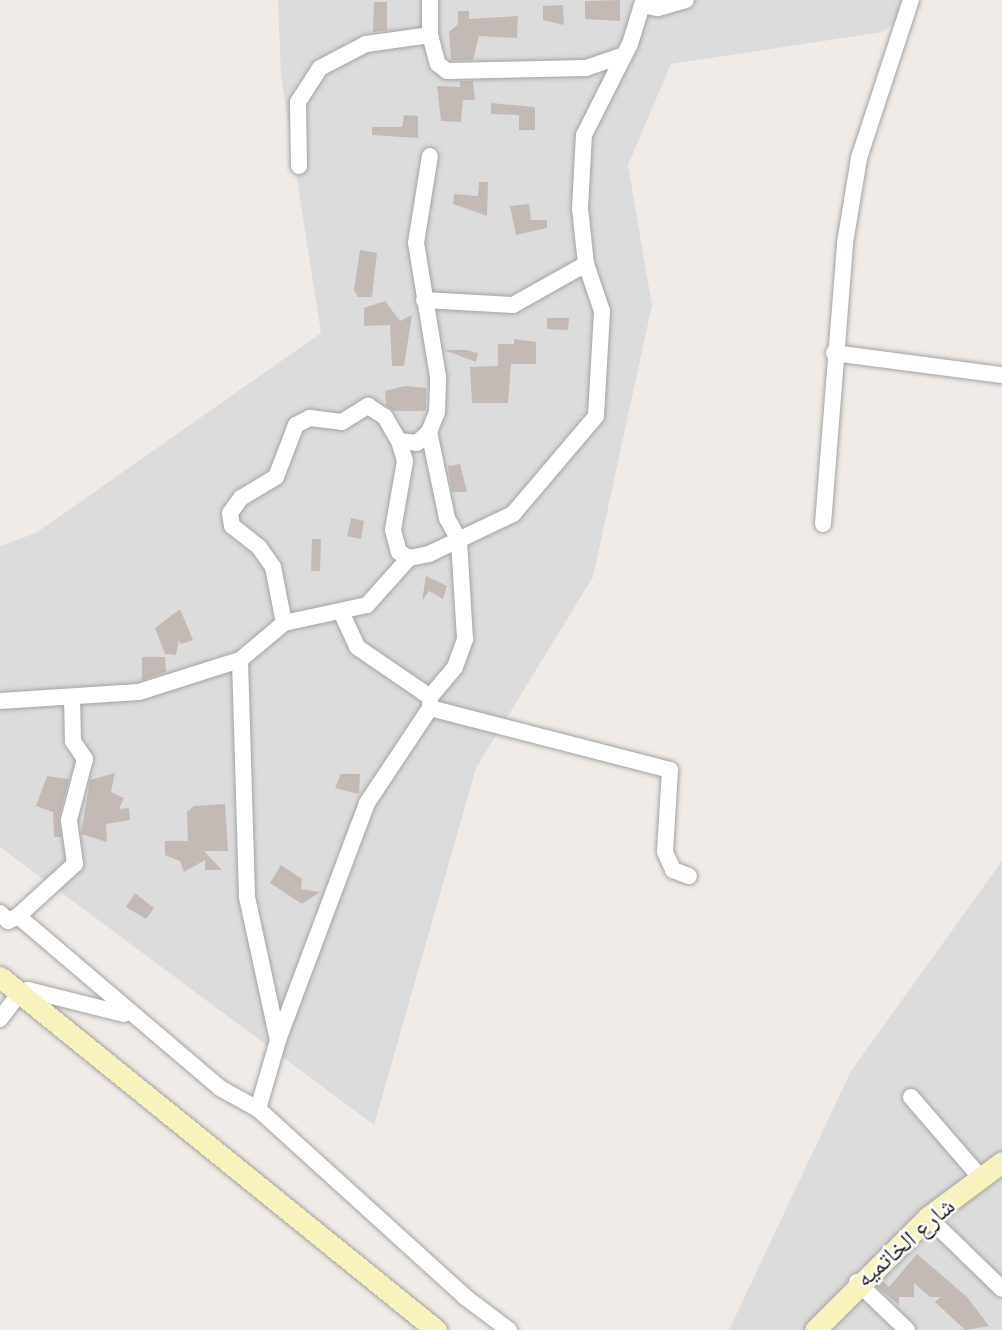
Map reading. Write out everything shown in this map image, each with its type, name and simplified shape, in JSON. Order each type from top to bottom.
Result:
[{"type":"street","points":[[430,0],[430,35],[438,64],[447,71],[586,68],[621,56]]},
{"type":"street","points":[[0,701],[139,692],[240,660],[284,623],[367,605],[409,558],[459,540],[513,514],[596,416],[602,311],[586,264],[579,158],[596,104],[630,44],[641,2],[658,8],[686,0]]},
{"type":"street","points":[[823,524],[834,353],[859,158],[911,0]]},
{"type":"street","points":[[299,166],[298,102],[320,68],[366,44],[430,35]]},
{"type":"street","points":[[258,1109],[278,1040],[367,803],[455,667],[465,639],[459,540],[447,518],[429,432],[439,388],[416,243],[430,156]]},
{"type":"street","points":[[424,300],[513,305],[586,264]]},
{"type":"street","points":[[834,353],[1002,375]]},
{"type":"street","points":[[284,623],[272,567],[259,547],[232,526],[231,508],[276,477],[288,438],[304,419],[342,422],[374,407],[399,441],[405,461],[393,537],[398,552],[409,558]]},
{"type":"street","points":[[399,441],[417,443],[429,432]]},
{"type":"street","points":[[341,612],[357,647],[430,702],[670,770],[665,852],[673,870],[689,876]]},
{"type":"street","points":[[240,660],[247,897],[278,1040]]},
{"type":"street","points":[[0,913],[8,920],[18,916],[75,864],[69,821],[85,759],[73,741],[72,697]]},
{"type":"street","points":[[18,916],[128,1015],[220,1088],[258,1109],[465,1297],[509,1330]]},
{"type":"street","points":[[0,977],[436,1330]]},
{"type":"street","points":[[20,992],[128,1015]]},
{"type":"street","points":[[0,1019],[20,992]]},
{"type":"street","points":[[911,1097],[981,1178]]},
{"type":"street","name":"شارع الخاتميه","points":[[814,1330],[857,1282],[928,1217],[1002,1162]]},
{"type":"street","points":[[928,1217],[1002,1289]]},
{"type":"street","points":[[857,1282],[907,1330]]},
{"type":"shaded area","points":[[278,0],[920,0],[883,32],[671,64],[628,165],[652,305],[593,577],[476,768],[374,1125],[0,847],[0,546],[36,533],[321,333],[281,76]]},
{"type":"shaded area","points":[[1002,861],[1002,1330],[729,1330],[851,1071]]},
{"type":"building","points":[[620,0],[620,21],[585,19],[585,1]]},
{"type":"building","points":[[374,2],[387,2],[387,30],[373,32]]},
{"type":"building","points":[[563,5],[564,25],[543,20],[543,6]]},
{"type":"building","points":[[458,11],[469,11],[469,19],[518,16],[517,38],[479,36],[473,60],[451,60],[449,32],[458,24]]},
{"type":"building","points":[[460,81],[473,81],[475,100],[463,100],[461,122],[441,121],[437,86],[460,87]]},
{"type":"building","points":[[491,103],[535,107],[535,130],[519,130],[519,115],[491,114]]},
{"type":"building","points":[[404,115],[418,116],[418,138],[372,135],[372,127],[402,127]]},
{"type":"building","points":[[479,182],[488,182],[487,216],[453,204],[454,194],[478,196]]},
{"type":"building","points":[[529,204],[531,220],[547,220],[547,228],[516,235],[510,206]]},
{"type":"building","points":[[360,250],[377,253],[372,297],[358,297],[354,290]]},
{"type":"building","points":[[385,301],[400,321],[412,315],[404,366],[392,366],[390,325],[364,326],[364,308]]},
{"type":"building","points":[[547,318],[569,318],[568,330],[547,329]]},
{"type":"building","points":[[514,339],[536,342],[536,364],[511,364],[508,403],[472,403],[470,367],[498,366],[498,344],[514,344]]},
{"type":"building","points":[[444,350],[478,353],[476,362]]},
{"type":"building","points":[[405,386],[426,388],[426,411],[393,411],[386,405],[385,391]]},
{"type":"building","points":[[460,464],[467,492],[452,492],[448,466]]},
{"type":"building","points":[[351,518],[364,521],[361,539],[347,536]]},
{"type":"building","points":[[312,539],[321,539],[320,571],[311,571]]},
{"type":"building","points":[[426,576],[447,586],[443,599],[429,591],[422,601]]},
{"type":"building","points":[[180,609],[193,640],[181,644],[179,640],[176,655],[165,654],[155,628]]},
{"type":"building","points":[[142,657],[165,657],[166,672],[142,680]]},
{"type":"building","points":[[115,773],[111,792],[124,798],[119,809],[129,808],[130,820],[106,824],[107,842],[81,834],[90,780]]},
{"type":"building","points":[[341,774],[360,774],[359,794],[335,788]]},
{"type":"building","points":[[47,776],[69,779],[59,817],[61,837],[54,837],[53,812],[36,806]]},
{"type":"building","points":[[225,804],[228,851],[204,851],[222,870],[205,870],[205,860],[184,872],[180,861],[165,855],[165,841],[188,841],[187,812],[194,806]]},
{"type":"building","points":[[281,865],[302,879],[301,889],[320,892],[302,904],[270,883]]},
{"type":"building","points":[[135,893],[154,908],[146,919],[126,907]]},
{"type":"building","points":[[917,1254],[967,1297],[989,1326],[965,1330],[935,1302],[940,1297],[930,1297],[914,1283],[914,1297],[899,1297],[899,1305],[877,1287],[883,1281],[889,1287]]}]
